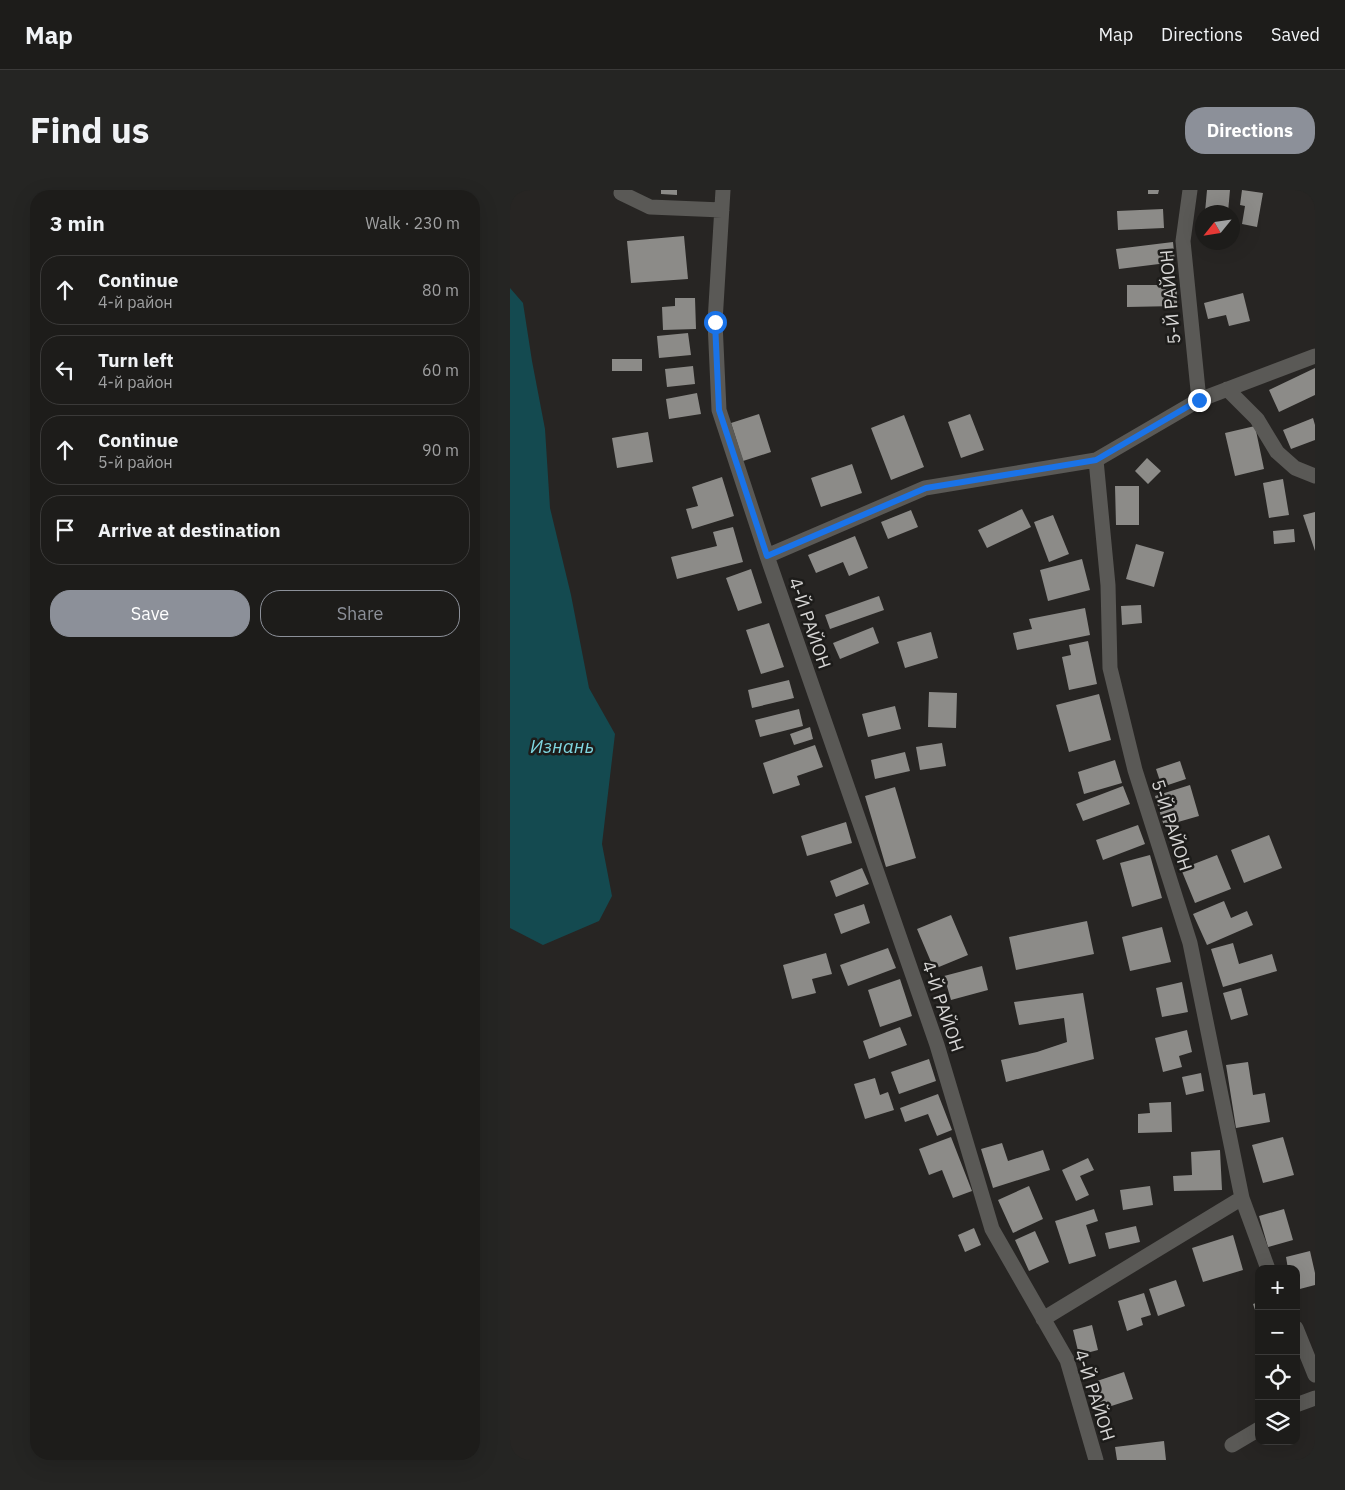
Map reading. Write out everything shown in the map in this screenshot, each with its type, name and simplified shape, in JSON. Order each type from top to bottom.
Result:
[{"type":"street","name":"4-Й РАЙОН","points":[[723,190],[715,322],[719,410],[767,556],[937,1045],[992,1229],[1067,1360],[1096,1460]]},
{"type":"street","name":"5-Й РАЙОН","points":[[1190,190],[1183,241],[1199,400]]},
{"type":"street","points":[[621,193],[650,207],[722,210]]},
{"type":"street","points":[[767,556],[926,488],[1096,460],[1199,400],[1315,356]]},
{"type":"street","points":[[1227,390],[1257,418],[1277,452],[1295,468],[1315,476]]},
{"type":"street","name":"5-Й РАЙОН","points":[[1096,460],[1108,585],[1110,668],[1135,770],[1190,943],[1242,1198]]},
{"type":"street","points":[[1043,1319],[1242,1198],[1267,1265]]},
{"type":"street","points":[[1300,1338],[1315,1375]]},
{"type":"street","points":[[1300,1404],[1315,1398]]},
{"type":"street","points":[[1232,1445],[1255,1431]]},
{"type":"water","name":"Изнань","points":[[510,288],[523,303],[545,429],[550,508],[571,595],[589,688],[615,734],[602,844],[612,896],[599,921],[543,945],[510,928]]},
{"type":"building","points":[[661,190],[677,190],[677,195],[661,194]]},
{"type":"building","points":[[1148,190],[1159,190],[1158,194],[1148,194]]},
{"type":"building","points":[[1207,190],[1230,190],[1229,205],[1206,205]]},
{"type":"building","points":[[1242,190],[1263,193],[1257,227],[1242,224],[1245,206],[1240,205]]},
{"type":"building","points":[[1163,209],[1164,228],[1118,230],[1117,211]]},
{"type":"building","points":[[684,236],[688,279],[631,283],[627,241]]},
{"type":"building","points":[[1173,242],[1175,262],[1119,269],[1116,249]]},
{"type":"building","points":[[1127,285],[1177,285],[1177,306],[1127,307]]},
{"type":"building","points":[[1243,293],[1250,321],[1229,326],[1226,315],[1208,319],[1204,303]]},
{"type":"building","points":[[675,298],[695,298],[696,329],[663,330],[662,307],[675,306]]},
{"type":"building","points":[[688,333],[691,355],[659,358],[657,336]]},
{"type":"building","points":[[612,359],[642,359],[642,371],[612,371]]},
{"type":"building","points":[[693,366],[695,384],[667,387],[665,369]]},
{"type":"building","points":[[1315,368],[1315,395],[1279,412],[1269,390]]},
{"type":"building","points":[[697,393],[701,414],[669,419],[666,399]]},
{"type":"building","points":[[759,414],[771,452],[743,461],[731,423]]},
{"type":"building","points":[[970,414],[984,450],[961,458],[948,422]]},
{"type":"building","points":[[904,415],[924,467],[891,480],[871,428]]},
{"type":"building","points":[[1313,418],[1315,440],[1291,449],[1283,430]]},
{"type":"building","points":[[1255,426],[1264,469],[1235,476],[1225,433]]},
{"type":"building","points":[[648,432],[653,462],[617,468],[612,438]]},
{"type":"building","points":[[1147,458],[1161,471],[1148,484],[1135,471]]},
{"type":"building","points":[[852,464],[862,493],[821,507],[811,478]]},
{"type":"building","points":[[722,477],[734,516],[692,529],[686,509],[698,506],[692,487]]},
{"type":"building","points":[[1283,479],[1289,515],[1269,518],[1263,483]]},
{"type":"building","points":[[1115,486],[1139,486],[1139,525],[1116,525]]},
{"type":"building","points":[[1022,509],[1031,527],[987,548],[978,530]]},
{"type":"building","points":[[911,510],[918,527],[888,539],[881,522]]},
{"type":"building","points":[[1315,512],[1315,551],[1303,515]]},
{"type":"building","points":[[1053,515],[1069,554],[1049,562],[1034,522]]},
{"type":"building","points":[[733,527],[743,562],[677,579],[671,557],[717,546],[713,532]]},
{"type":"building","points":[[1294,529],[1295,542],[1274,544],[1273,531]]},
{"type":"building","points":[[855,536],[868,568],[849,576],[843,562],[816,573],[808,555]]},
{"type":"building","points":[[1136,544],[1164,552],[1154,587],[1126,579]]},
{"type":"building","points":[[1082,559],[1090,590],[1048,601],[1040,570]]},
{"type":"building","points":[[751,569],[762,603],[738,611],[726,578]]},
{"type":"building","points":[[879,596],[884,610],[830,629],[825,615]]},
{"type":"building","points":[[1141,605],[1142,623],[1122,625],[1121,606]]},
{"type":"building","points":[[1085,608],[1090,635],[1017,650],[1013,633],[1032,629],[1029,619]]},
{"type":"building","points":[[769,623],[784,667],[761,674],[746,630]]},
{"type":"building","points":[[873,627],[879,643],[840,659],[833,643]]},
{"type":"building","points":[[931,632],[938,658],[905,668],[897,642]]},
{"type":"building","points":[[1088,641],[1097,684],[1069,690],[1062,657],[1071,655],[1069,645]]},
{"type":"building","points":[[789,680],[794,698],[752,708],[748,690]]},
{"type":"building","points":[[929,692],[957,693],[956,728],[928,727]]},
{"type":"building","points":[[1099,694],[1111,740],[1069,752],[1056,705]]},
{"type":"building","points":[[895,706],[901,729],[868,737],[862,714]]},
{"type":"building","points":[[799,709],[803,726],[760,737],[755,720]]},
{"type":"building","points":[[810,727],[813,739],[794,745],[790,734]]},
{"type":"building","points":[[942,743],[946,766],[920,770],[916,747]]},
{"type":"building","points":[[815,745],[823,767],[797,776],[800,785],[773,794],[763,763]]},
{"type":"building","points":[[905,752],[910,771],[875,779],[871,760]]},
{"type":"building","points":[[1115,760],[1122,783],[1084,794],[1078,772]]},
{"type":"building","points":[[1180,761],[1186,779],[1162,787],[1156,769]]},
{"type":"building","points":[[1190,785],[1199,816],[1164,826],[1155,796]]},
{"type":"building","points":[[1123,786],[1130,804],[1083,821],[1076,804]]},
{"type":"building","points":[[895,787],[916,858],[886,867],[865,796]]},
{"type":"building","points":[[846,822],[852,843],[807,856],[801,836]]},
{"type":"building","points":[[1138,825],[1145,844],[1103,860],[1096,840]]},
{"type":"building","points":[[1269,835],[1282,868],[1244,883],[1231,850]]},
{"type":"building","points":[[1150,855],[1162,898],[1132,907],[1120,863]]},
{"type":"building","points":[[1217,855],[1231,889],[1195,903],[1181,869]]},
{"type":"building","points":[[862,868],[869,884],[836,897],[830,881]]},
{"type":"building","points":[[1224,901],[1231,918],[1247,911],[1253,925],[1207,945],[1193,914]]},
{"type":"building","points":[[864,904],[870,923],[841,934],[834,914]]},
{"type":"building","points":[[951,915],[968,955],[934,969],[917,929]]},
{"type":"building","points":[[1087,921],[1094,954],[1016,970],[1009,937]]},
{"type":"building","points":[[1162,927],[1171,962],[1130,971],[1122,937]]},
{"type":"building","points":[[1233,943],[1239,964],[1272,954],[1277,971],[1223,987],[1211,949]]},
{"type":"building","points":[[888,948],[896,968],[848,986],[840,965]]},
{"type":"building","points":[[826,953],[832,974],[812,979],[816,993],[792,999],[783,965]]},
{"type":"building","points":[[982,966],[988,990],[951,1000],[944,976]]},
{"type":"building","points":[[900,979],[912,1016],[880,1027],[868,990]]},
{"type":"building","points":[[1182,982],[1188,1012],[1162,1017],[1156,988]]},
{"type":"building","points":[[1241,988],[1248,1015],[1231,1020],[1223,993]]},
{"type":"building","points":[[1083,993],[1094,1059],[1006,1082],[1001,1060],[1037,1052],[1067,1042],[1064,1018],[1019,1025],[1014,1002]]},
{"type":"building","points":[[900,1027],[907,1045],[869,1059],[863,1041]]},
{"type":"building","points":[[1187,1030],[1192,1052],[1179,1056],[1182,1067],[1163,1072],[1155,1038]]},
{"type":"building","points":[[929,1059],[936,1081],[899,1094],[891,1072]]},
{"type":"building","points":[[1248,1062],[1253,1095],[1265,1093],[1270,1122],[1236,1128],[1226,1065]]},
{"type":"building","points":[[1201,1073],[1204,1091],[1186,1095],[1182,1077]]},
{"type":"building","points":[[875,1078],[880,1095],[888,1092],[894,1110],[865,1119],[854,1084]]},
{"type":"building","points":[[938,1094],[952,1130],[937,1136],[928,1114],[905,1122],[900,1108]]},
{"type":"building","points":[[1171,1102],[1172,1132],[1138,1133],[1138,1114],[1150,1113],[1149,1103]]},
{"type":"building","points":[[951,1137],[972,1191],[953,1198],[942,1170],[929,1175],[919,1149]]},
{"type":"building","points":[[1283,1137],[1294,1175],[1263,1183],[1252,1145]]},
{"type":"building","points":[[1002,1143],[1008,1161],[1043,1150],[1050,1170],[993,1188],[981,1149]]},
{"type":"building","points":[[1220,1150],[1222,1190],[1174,1191],[1173,1176],[1192,1175],[1191,1152]]},
{"type":"building","points":[[1088,1158],[1094,1170],[1080,1176],[1089,1195],[1076,1201],[1062,1170]]},
{"type":"building","points":[[1029,1186],[1043,1219],[1013,1233],[998,1200]]},
{"type":"building","points":[[1150,1186],[1153,1205],[1123,1210],[1120,1190]]},
{"type":"building","points":[[1094,1209],[1098,1221],[1086,1225],[1096,1256],[1069,1264],[1055,1221]]},
{"type":"building","points":[[1284,1209],[1293,1240],[1268,1247],[1259,1216]]},
{"type":"building","points":[[1136,1226],[1140,1242],[1109,1249],[1105,1233]]},
{"type":"building","points":[[974,1228],[981,1245],[965,1252],[958,1235]]},
{"type":"building","points":[[1035,1231],[1049,1262],[1029,1271],[1015,1240]]},
{"type":"building","points":[[1233,1235],[1243,1270],[1203,1282],[1192,1248]]},
{"type":"building","points":[[1310,1251],[1315,1273],[1315,1285],[1300,1289],[1300,1265],[1287,1265],[1286,1257]]},
{"type":"building","points":[[1176,1280],[1185,1306],[1158,1316],[1149,1289]]},
{"type":"building","points":[[1144,1293],[1151,1315],[1141,1318],[1143,1325],[1127,1331],[1118,1301]]},
{"type":"building","points":[[1092,1325],[1098,1350],[1079,1355],[1073,1330]]},
{"type":"building","points":[[1124,1372],[1133,1399],[1099,1410],[1091,1383]]},
{"type":"building","points":[[1164,1441],[1166,1460],[1117,1460],[1115,1447]]},
{"type":"route","points":[[715,322],[719,410],[767,556],[926,488],[1096,460],[1156,423],[1199,400]]}]
